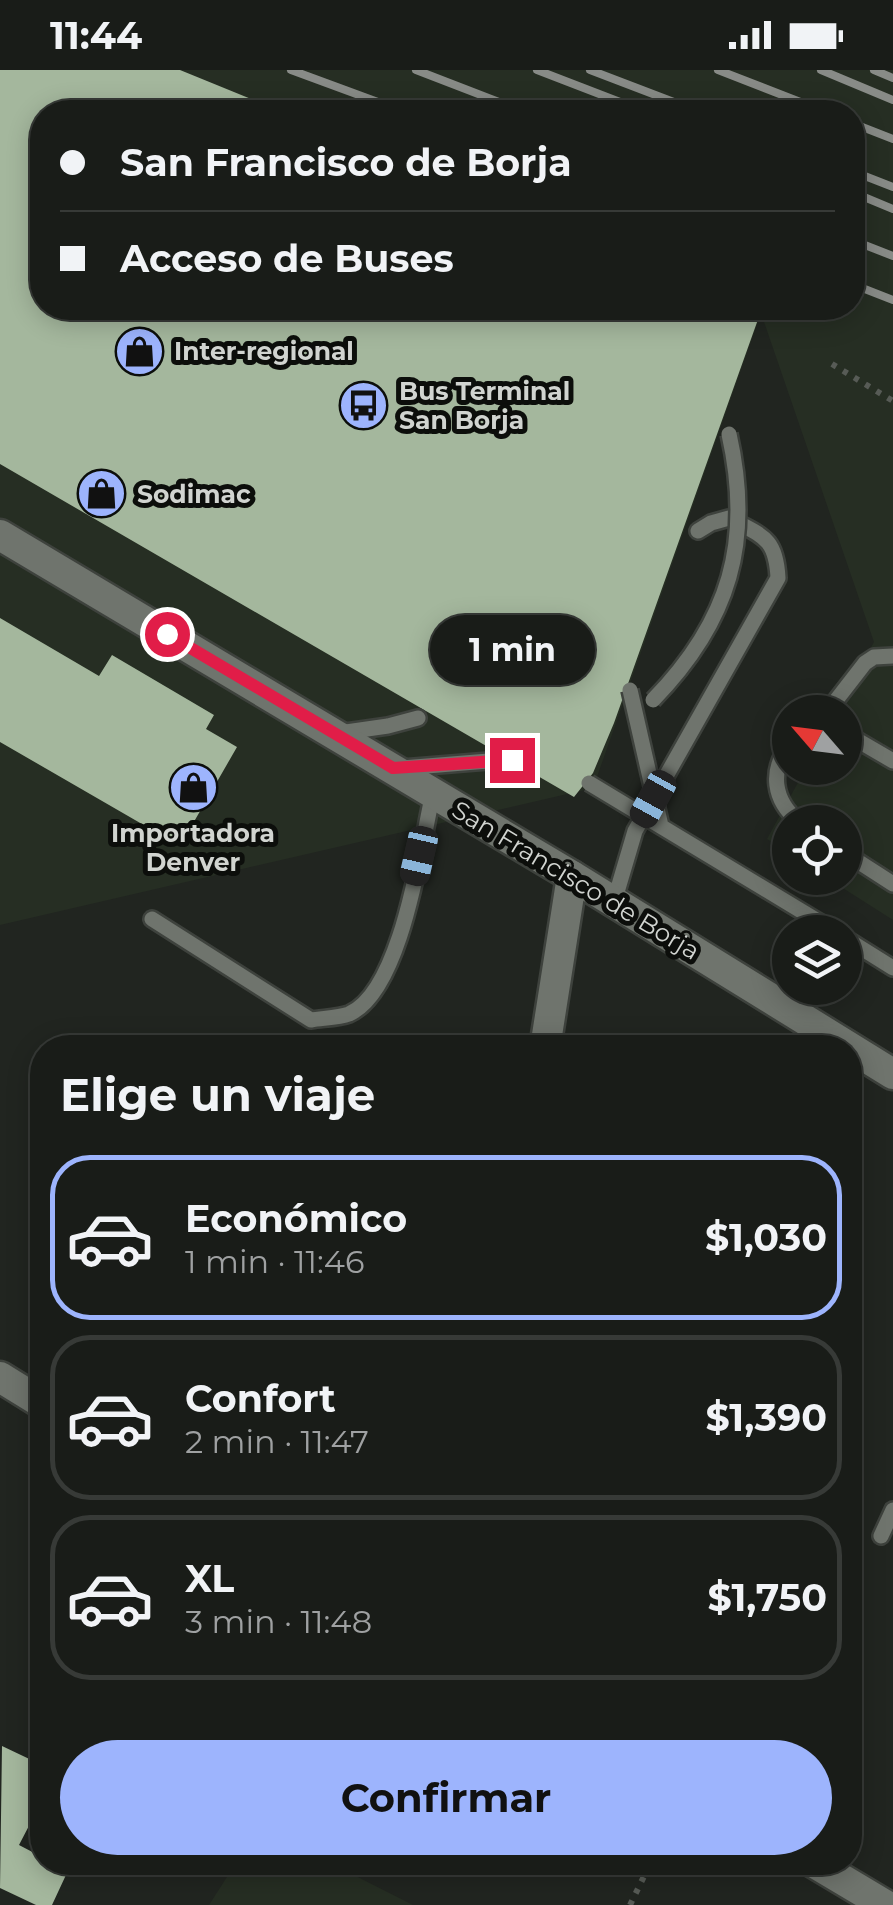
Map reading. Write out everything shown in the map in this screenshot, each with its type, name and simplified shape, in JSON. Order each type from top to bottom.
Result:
[{"type":"street","name":"San Francisco de Borja","points":[[0,536],[572,876],[817,1035]]},
{"type":"street","points":[[547,1035],[572,876]]},
{"type":"street","name":"San Francisco de Borja","points":[[862,1058],[893,1074]]},
{"type":"street","points":[[0,1377],[30,1396]]},
{"type":"street","points":[[835,1875],[885,1905]]},
{"type":"lane","points":[[653,700],[679,674],[700,644],[718,612],[730,578],[740,506],[729,434]]},
{"type":"lane","points":[[614,902],[635,831],[778,578],[774,547],[766,538],[729,518],[698,532]]},
{"type":"lane","points":[[840,695],[865,663],[893,656]]},
{"type":"lane","points":[[630,690],[662,826]]},
{"type":"lane","points":[[334,734],[418,718]]},
{"type":"lane","points":[[862,743],[893,761]]},
{"type":"lane","points":[[393,768],[512,760]]},
{"type":"lane","points":[[589,783],[808,915]]},
{"type":"lane","points":[[152,920],[311,1020],[350,1014],[370,998],[398,950],[433,793]]},
{"type":"lane","points":[[862,864],[893,884]]},
{"type":"lane","points":[[862,949],[893,968]]},
{"type":"lane","points":[[881,1536],[893,1510]]},
{"type":"path","points":[[832,364],[893,401]]},
{"type":"path","points":[[630,1905],[645,1875]]},
{"type":"shaded area","points":[[0,70],[893,70],[893,920],[854,895],[862,895],[862,805],[786,805],[797,785],[862,785],[862,695],[845,695],[874,642],[763,320],[865,320],[865,100],[30,100],[30,320],[759,320],[593,788],[0,925]]},
{"type":"shaded area","points":[[228,1875],[354,1875],[413,1905],[209,1905]]},
{"type":"building","name":"Bus Terminal San Borja","points":[[0,70],[180,70],[254,100],[30,100],[30,320],[758,320],[614,723],[593,773],[574,797],[0,464]]},
{"type":"building","points":[[0,618],[99,676],[112,655],[214,715],[206,729],[237,747],[180,846],[0,742]]},
{"type":"building","points":[[2,1746],[30,1759],[30,1824],[19,1845],[30,1851],[30,1875],[66,1875],[52,1905],[36,1905],[0,1888]]},
{"type":"railway","points":[[291,70],[372,100]]},
{"type":"railway","points":[[416,70],[494,100]]},
{"type":"railway","points":[[537,70],[615,100]]},
{"type":"railway","points":[[590,70],[669,100]]},
{"type":"railway","points":[[718,70],[795,100]]},
{"type":"railway","points":[[821,70],[893,100]]},
{"type":"railway","points":[[874,70],[893,78]]},
{"type":"railway","points":[[865,128],[893,139]]},
{"type":"railway","points":[[865,176],[893,187]]},
{"type":"railway","points":[[865,197],[893,209]]},
{"type":"railway","points":[[865,245],[893,256]]},
{"type":"railway","points":[[865,289],[893,300]]},
{"type":"place","name":"Inter-regional","points":[[139,351]]},
{"type":"place","name":"Bus Terminal San Borja","points":[[364,405]]},
{"type":"place","name":"Sodimac","points":[[102,494]]},
{"type":"place","name":"Importadora Denver","points":[[193,787]]},
{"type":"route","points":[[167,634],[393,768],[512,760]]}]
